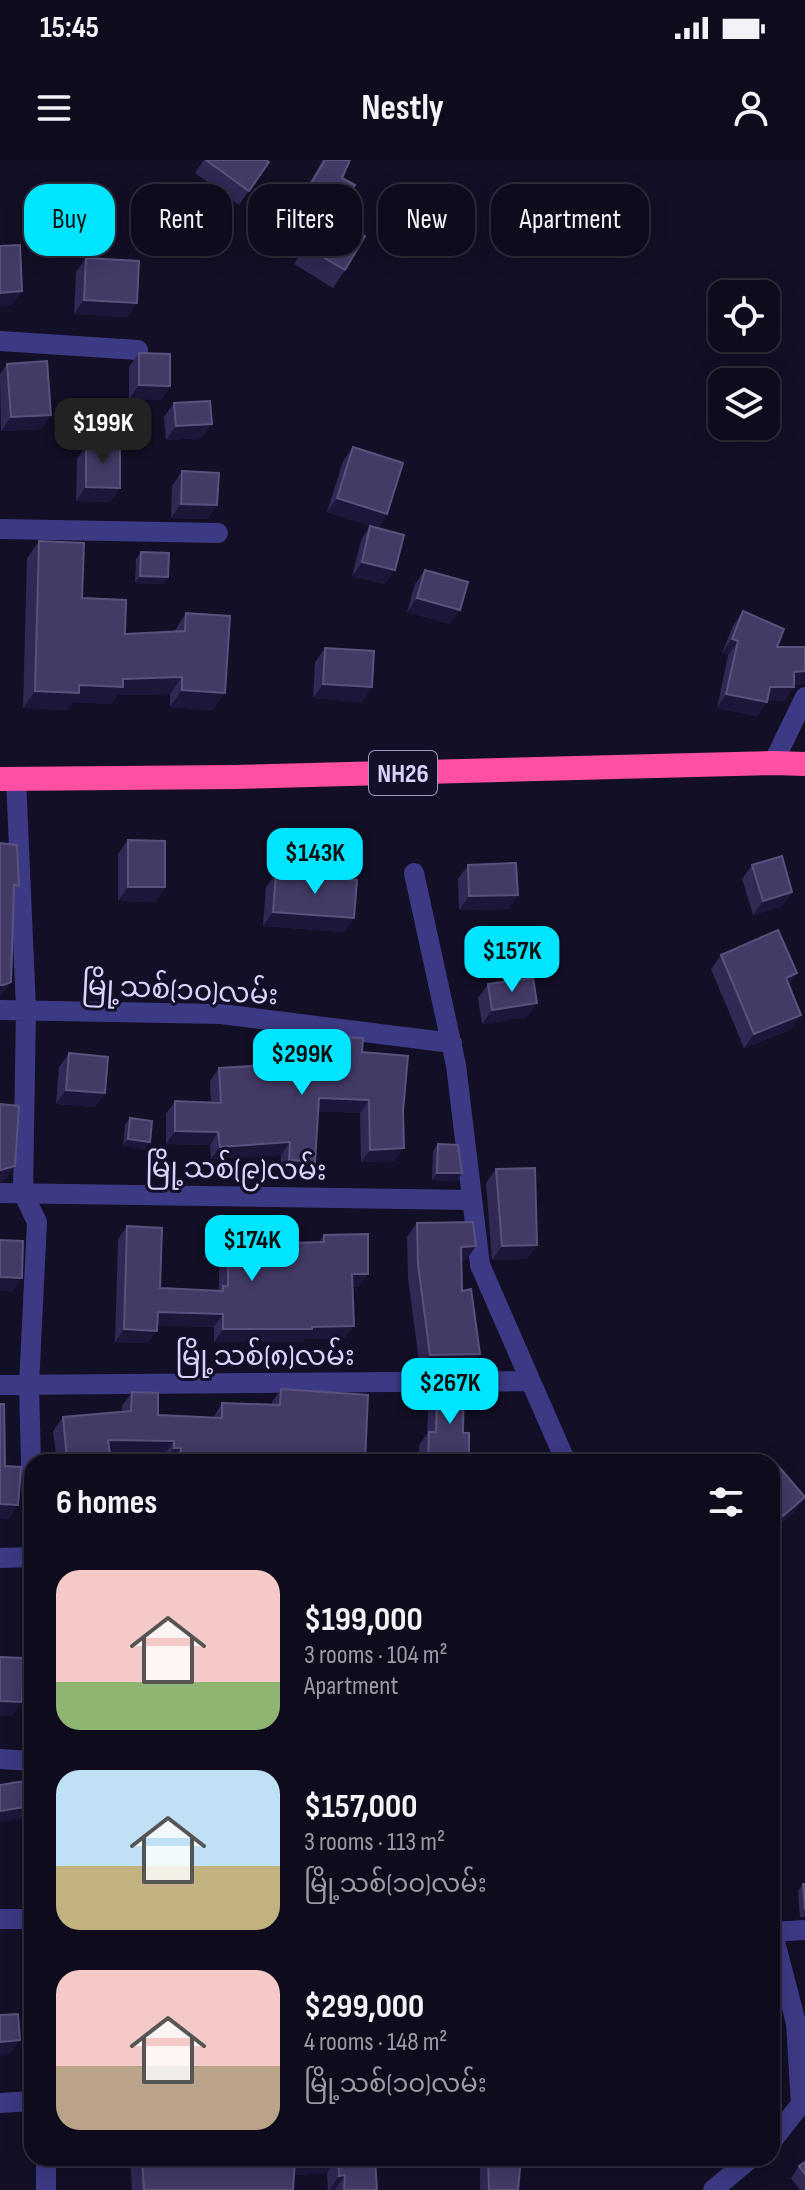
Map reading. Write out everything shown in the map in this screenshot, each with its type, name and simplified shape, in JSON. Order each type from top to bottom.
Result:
[{"type":"highway","name":"NH26","points":[[8,779],[805,764]]},
{"type":"street","points":[[0,341],[138,350]]},
{"type":"street","points":[[0,529],[218,533]]},
{"type":"street","points":[[773,763],[805,697]]},
{"type":"street","points":[[8,779],[26,1009],[23,1193],[37,1222],[29,1385],[31,1454]]},
{"type":"street","points":[[414,873],[452,1043],[480,1265],[562,1454]]},
{"type":"street","name":"မြို့သစ်(၁၀)လမ်း","points":[[0,1010],[221,1014],[452,1043]]},
{"type":"street","name":"မြို့သစ်(၉)လမ်း","points":[[0,1193],[472,1200]]},
{"type":"street","name":"မြို့သစ်(၈)လမ်း","points":[[0,1385],[530,1381]]},
{"type":"street","points":[[0,1558],[24,1557]]},
{"type":"street","points":[[0,1759],[24,1760]]},
{"type":"street","points":[[0,1919],[24,1919]]},
{"type":"street","points":[[780,1931],[805,1930]]},
{"type":"street","points":[[780,1962],[796,2023],[801,2104],[780,2131]]},
{"type":"street","points":[[0,2103],[24,2102]]},
{"type":"street","points":[[46,2166],[46,2190]]},
{"type":"street","points":[[713,2190],[742,2166]]},
{"type":"building","points":[[206,160],[269,162],[254,184],[248,184],[248,190]]},
{"type":"building","points":[[325,160],[350,160],[342,178],[353,184],[311,184]]},
{"type":"building","points":[[20,245],[22,291],[0,293],[0,246]]},
{"type":"building","points":[[321,256],[353,256],[345,270]]},
{"type":"building","points":[[86,258],[139,261],[137,303],[84,300]]},
{"type":"building","points":[[139,353],[170,354],[170,386],[139,385]]},
{"type":"building","points":[[47,361],[51,415],[11,417],[7,364]]},
{"type":"building","points":[[210,401],[212,424],[176,426],[174,403]]},
{"type":"building","points":[[86,445],[120,445],[120,488],[86,487]]},
{"type":"building","points":[[353,447],[403,463],[387,514],[337,498]]},
{"type":"building","points":[[182,471],[219,473],[217,505],[181,504]]},
{"type":"building","points":[[370,526],[404,535],[395,570],[362,562]]},
{"type":"building","points":[[39,541],[84,543],[82,598],[126,600],[125,634],[185,631],[186,613],[230,616],[225,693],[182,690],[182,677],[123,679],[123,687],[79,685],[79,693],[35,691]]},
{"type":"building","points":[[141,552],[169,553],[168,577],[140,576]]},
{"type":"building","points":[[425,570],[468,582],[460,610],[417,598]]},
{"type":"building","points":[[743,611],[784,629],[777,647],[805,647],[805,671],[794,672],[794,687],[770,687],[767,702],[726,694],[738,641],[732,639]]},
{"type":"building","points":[[325,648],[374,651],[372,687],[323,684]]},
{"type":"building","points":[[128,840],[165,841],[165,887],[128,887]]},
{"type":"building","points":[[0,843],[17,845],[19,886],[14,885],[11,982],[3,985],[0,985]]},
{"type":"building","points":[[782,856],[792,892],[763,901],[752,865]]},
{"type":"building","points":[[516,863],[518,895],[469,896],[468,865]]},
{"type":"building","points":[[276,873],[357,880],[354,918],[273,912]]},
{"type":"building","points":[[778,930],[797,973],[786,978],[801,1015],[754,1034],[721,955]]},
{"type":"building","points":[[533,978],[537,1003],[492,1010],[488,984]]},
{"type":"building","points":[[317,1036],[363,1038],[362,1052],[408,1056],[403,1111],[404,1148],[370,1150],[369,1100],[319,1098],[315,1162],[289,1160],[290,1142],[220,1147],[218,1132],[175,1131],[175,1101],[221,1103],[219,1068],[270,1065],[271,1045],[316,1048]]},
{"type":"building","points":[[69,1053],[108,1057],[105,1093],[66,1090]]},
{"type":"building","points":[[0,1104],[19,1106],[15,1166],[1,1170],[0,1170]]},
{"type":"building","points":[[130,1118],[152,1121],[150,1142],[128,1139]]},
{"type":"building","points":[[438,1144],[458,1145],[462,1173],[437,1173]]},
{"type":"building","points":[[535,1168],[537,1245],[502,1246],[496,1169]]},
{"type":"building","points":[[473,1222],[476,1246],[461,1247],[462,1291],[471,1289],[480,1354],[430,1355],[418,1264],[417,1223]]},
{"type":"building","points":[[127,1226],[162,1228],[160,1288],[223,1291],[223,1286],[228,1286],[228,1232],[256,1232],[256,1244],[324,1242],[324,1235],[368,1234],[368,1274],[352,1274],[354,1326],[223,1329],[223,1314],[158,1312],[157,1331],[124,1329]]},
{"type":"building","points":[[0,1240],[23,1241],[22,1278],[0,1277]]},
{"type":"building","points":[[438,1381],[464,1381],[463,1433],[469,1433],[469,1454],[428,1454],[429,1432],[436,1432]]},
{"type":"building","points":[[281,1389],[368,1395],[365,1454],[181,1454],[181,1448],[174,1448],[174,1441],[108,1440],[110,1454],[67,1454],[63,1417],[131,1411],[132,1392],[158,1393],[158,1415],[222,1418],[222,1403],[280,1405]]},
{"type":"building","points":[[0,1404],[4,1404],[5,1466],[21,1467],[18,1505],[0,1504]]},
{"type":"building","points":[[780,1468],[805,1497],[783,1516],[780,1512]]},
{"type":"building","points":[[0,1657],[24,1658],[22,1702],[0,1701]]},
{"type":"building","points":[[24,1781],[24,1807],[0,1811],[0,1785]]},
{"type":"building","points":[[18,2014],[20,2040],[0,2042],[0,2015]]},
{"type":"building","points":[[142,2166],[295,2166],[293,2190],[144,2190]]},
{"type":"building","points":[[338,2166],[376,2166],[377,2190],[344,2190],[345,2175],[339,2176]]},
{"type":"building","points":[[488,2166],[520,2166],[518,2190],[489,2190]]}]
